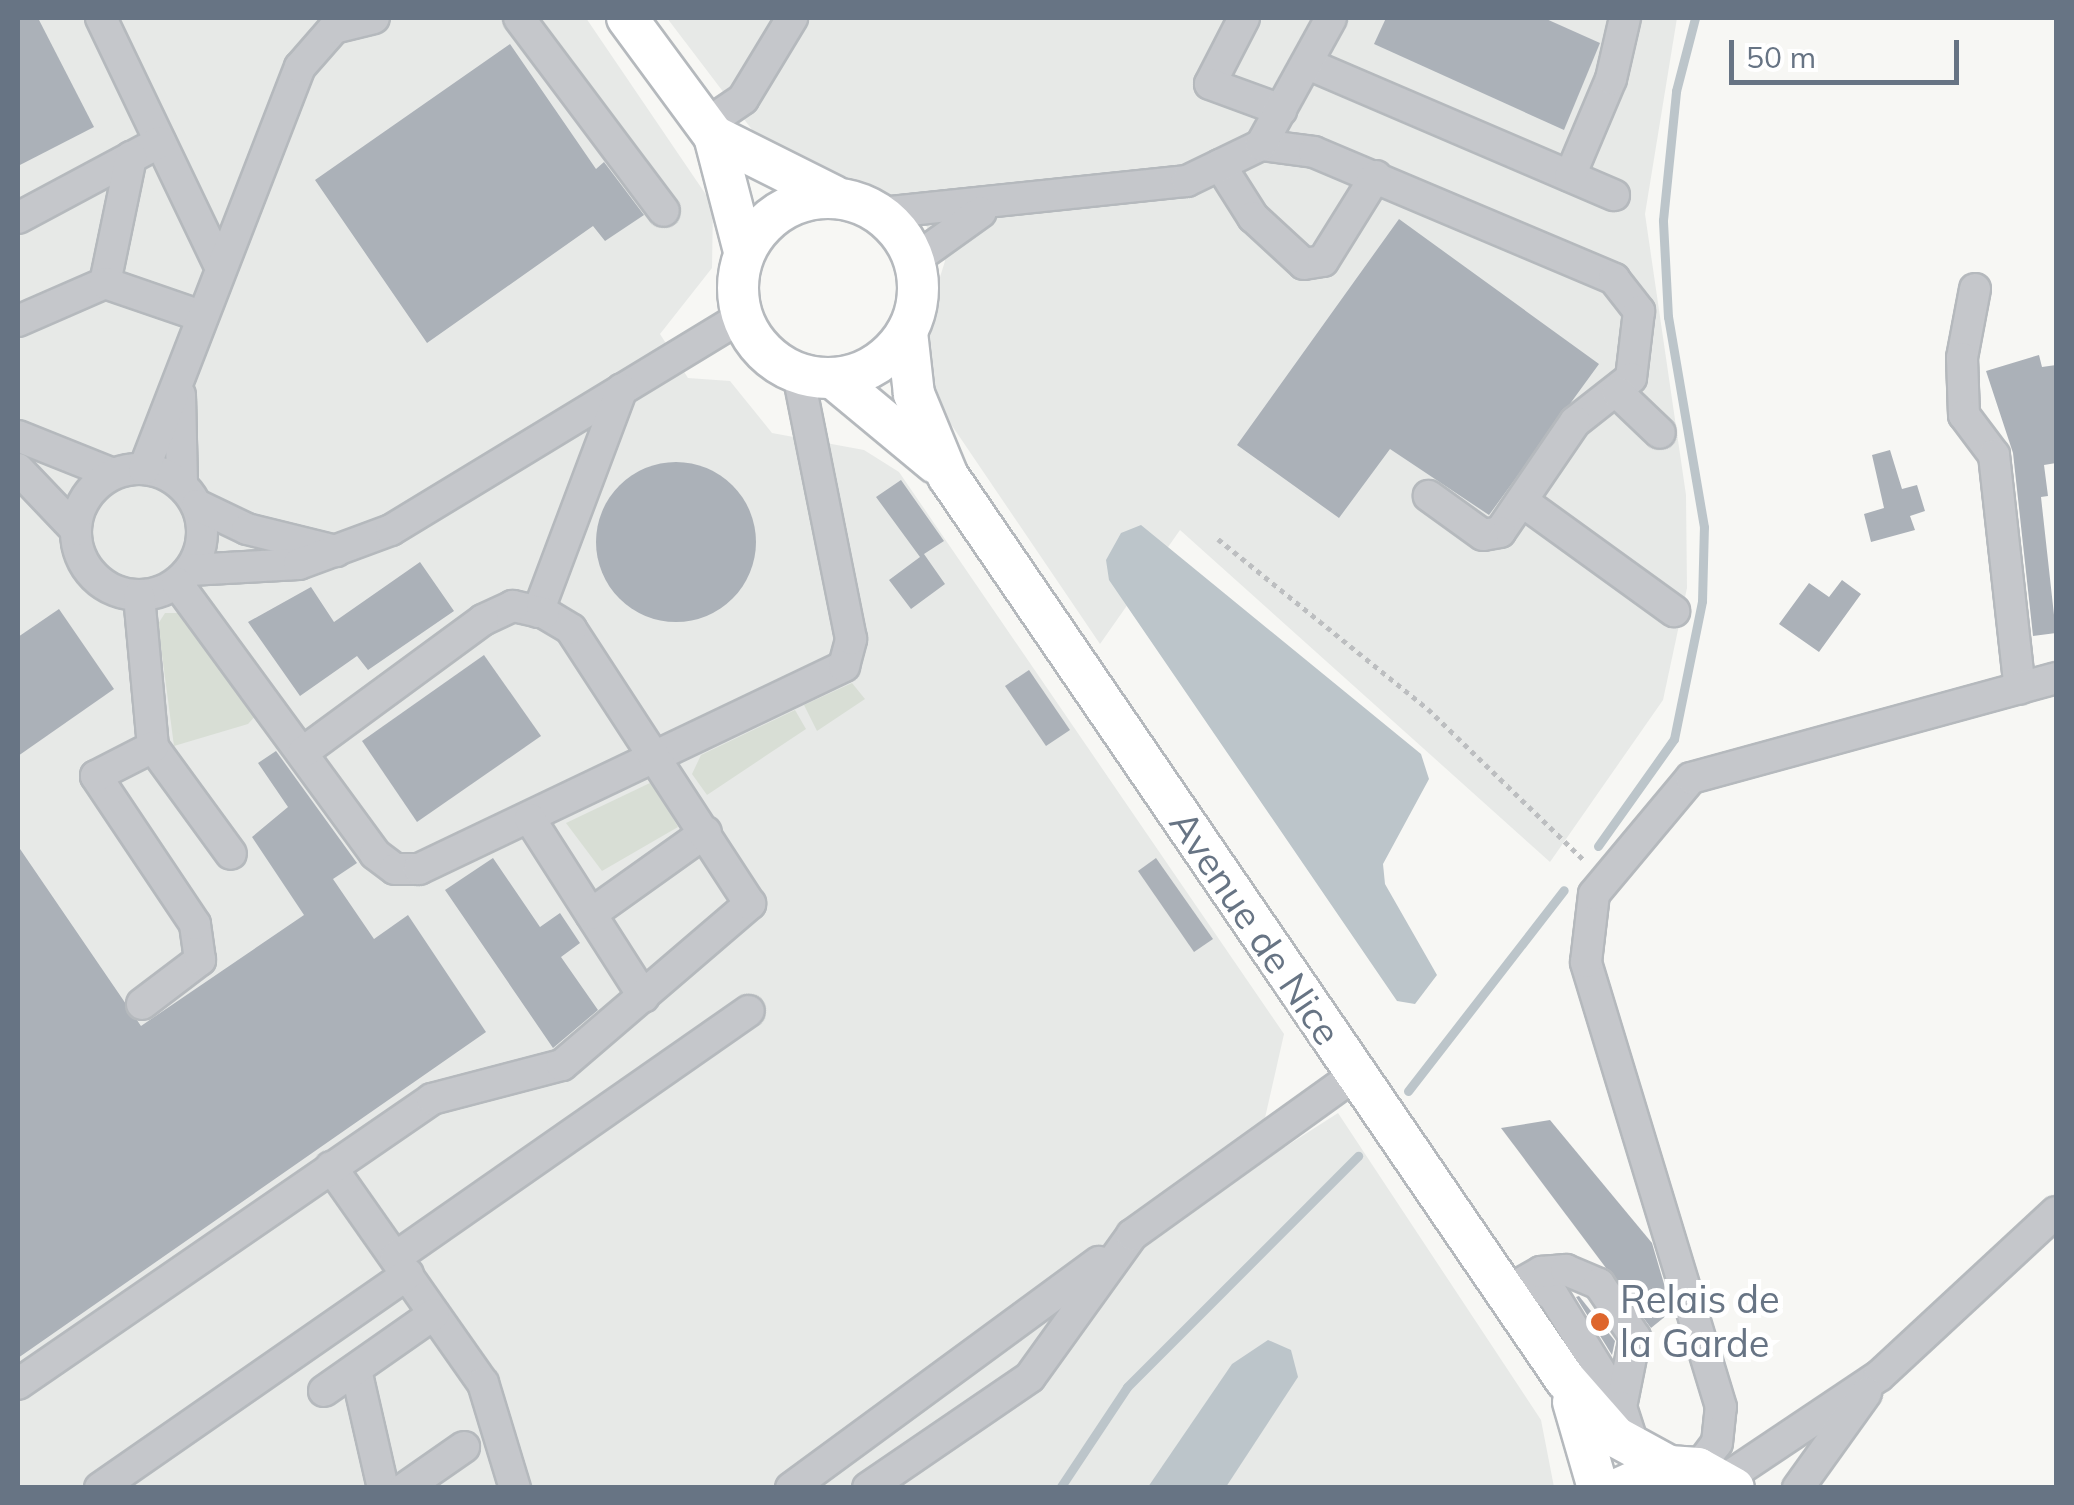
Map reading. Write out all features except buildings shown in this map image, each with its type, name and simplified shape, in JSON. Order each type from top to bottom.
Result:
[{"type":"main road","points":[[627,18],[710,130],[744,251],[741,317],[754,342],[816,377],[876,365],[907,332],[917,304],[914,260],[881,213],[838,198],[710,130]]},
{"type":"main road","points":[[744,251],[782,209],[838,198]]},
{"type":"main road","name":"Avenue de Nice","points":[[907,332],[914,394],[948,476],[1386,1122],[1515,1287],[1565,1380],[1598,1488]]},
{"type":"main road","name":"Avenue de Nice","points":[[816,377],[948,476]]},
{"type":"main road","name":"Avenue de Nice","points":[[1565,1380],[1692,1470]]},
{"type":"main road","points":[[1620,1488],[1692,1470]]},
{"type":"street","points":[[100,18],[218,262]]},
{"type":"street","points":[[144,469],[180,387],[198,315],[218,262],[316,40],[374,18]]},
{"type":"street","points":[[519,18],[664,210]]},
{"type":"street","points":[[710,130],[744,99],[792,18]]},
{"type":"street","points":[[1244,18],[1210,84],[1282,110]]},
{"type":"street","points":[[881,213],[988,208],[1187,182],[1261,145],[1331,18]]},
{"type":"street","points":[[1570,176],[1611,80],[1625,18]]},
{"type":"street","points":[[1308,64],[1614,194]]},
{"type":"street","points":[[18,218],[160,142]]},
{"type":"street","points":[[1261,145],[1376,176],[1614,279],[1642,328],[1631,378],[1575,422],[1522,501],[1492,536],[1430,496]]},
{"type":"street","points":[[105,283],[131,157]]},
{"type":"street","points":[[1220,165],[1252,217],[1304,264],[1323,261],[1376,176]]},
{"type":"street","points":[[914,260],[988,208]]},
{"type":"street","points":[[18,321],[105,283],[198,315]]},
{"type":"street","points":[[1975,289],[1962,358],[1964,416],[1994,455],[2020,689]]},
{"type":"street","points":[[18,469],[76,530],[101,584],[139,596],[184,577],[299,564],[391,530],[741,317]]},
{"type":"street","points":[[184,577],[303,752],[395,870],[420,869],[655,762],[849,660],[816,377]]},
{"type":"street","points":[[180,387],[189,495],[202,538],[184,577]]},
{"type":"street","points":[[538,612],[622,389]]},
{"type":"street","points":[[1617,392],[1660,433]]},
{"type":"street","points":[[18,436],[113,474],[144,469],[247,529],[339,552]]},
{"type":"street","points":[[76,530],[86,497],[113,474]]},
{"type":"street","points":[[1522,501],[1674,611]]},
{"type":"street","points":[[139,596],[152,748],[231,854]]},
{"type":"street","points":[[18,1384],[432,1099],[562,1065],[748,912],[748,890],[655,762],[571,629],[538,612],[513,606],[483,620],[303,752]]},
{"type":"street","points":[[1692,1470],[1717,1444],[1721,1407],[1586,962],[1584,926],[1604,880],[1690,778],[1716,766],[2056,678]]},
{"type":"street","points":[[142,1004],[200,960],[195,924],[96,776],[152,748]]},
{"type":"street","points":[[530,819],[644,996]]},
{"type":"street","points":[[591,914],[706,832]]},
{"type":"street","points":[[100,1488],[749,1011]]},
{"type":"street","points":[[791,1488],[1001,1342],[1132,1235],[1354,1075]]},
{"type":"street","points":[[331,1167],[482,1384],[514,1488]]},
{"type":"street","points":[[1798,1488],[1879,1376],[2056,1212]]},
{"type":"street","points":[[868,1488],[1030,1377],[1132,1235]]},
{"type":"street","points":[[1515,1287],[1566,1270],[1599,1284],[1635,1337],[1621,1407]]},
{"type":"street","points":[[1515,1287],[1554,1295],[1600,1358],[1621,1407],[1692,1470]]},
{"type":"street","points":[[324,1391],[434,1314]]},
{"type":"street","points":[[356,1370],[383,1488]]},
{"type":"street","points":[[1692,1470],[1879,1376]]},
{"type":"street","points":[[405,1488],[464,1447]]},
{"type":"path","points":[[1218,539],[1428,709],[1604,880]]},
{"type":"shaded area","points":[[18,18],[586,18],[713,205],[712,268],[660,334],[688,378],[730,381],[772,433],[864,450],[899,472],[1284,1034],[1265,1118],[1285,1147],[1338,1113],[1541,1420],[1554,1487],[18,1487]]},
{"type":"shaded area","points":[[667,18],[1677,18],[1645,214],[1686,495],[1687,588],[1663,700],[1550,862],[1180,530],[1100,644],[938,405],[919,345],[945,261],[912,199],[875,195],[769,152]]},
{"type":"shaded area","points":[[1141,525],[1421,754],[1429,779],[1383,864],[1385,884],[1437,975],[1415,1004],[1397,1001],[1109,580],[1106,560],[1121,533]]},
{"type":"shaded area","points":[[165,613],[191,613],[259,712],[248,724],[174,746],[158,624]]},
{"type":"shaded area","points":[[852,683],[865,699],[817,731],[804,705]]},
{"type":"shaded area","points":[[795,710],[806,729],[707,795],[692,774],[701,755]]},
{"type":"shaded area","points":[[652,782],[678,827],[602,871],[566,823]]},
{"type":"shaded area","points":[[1268,1340],[1291,1350],[1298,1377],[1226,1487],[1148,1487],[1232,1364]]},
{"type":"waterway","points":[[1598,846],[1674,739],[1702,601],[1704,527],[1668,317],[1663,220],[1676,91],[1695,18]]},
{"type":"waterway","points":[[1408,1091],[1564,890]]},
{"type":"waterway","points":[[1060,1488],[1127,1387],[1358,1156]]},
{"type":"place","name":"Relais de la Garde","points":[[1600,1322]]}]
